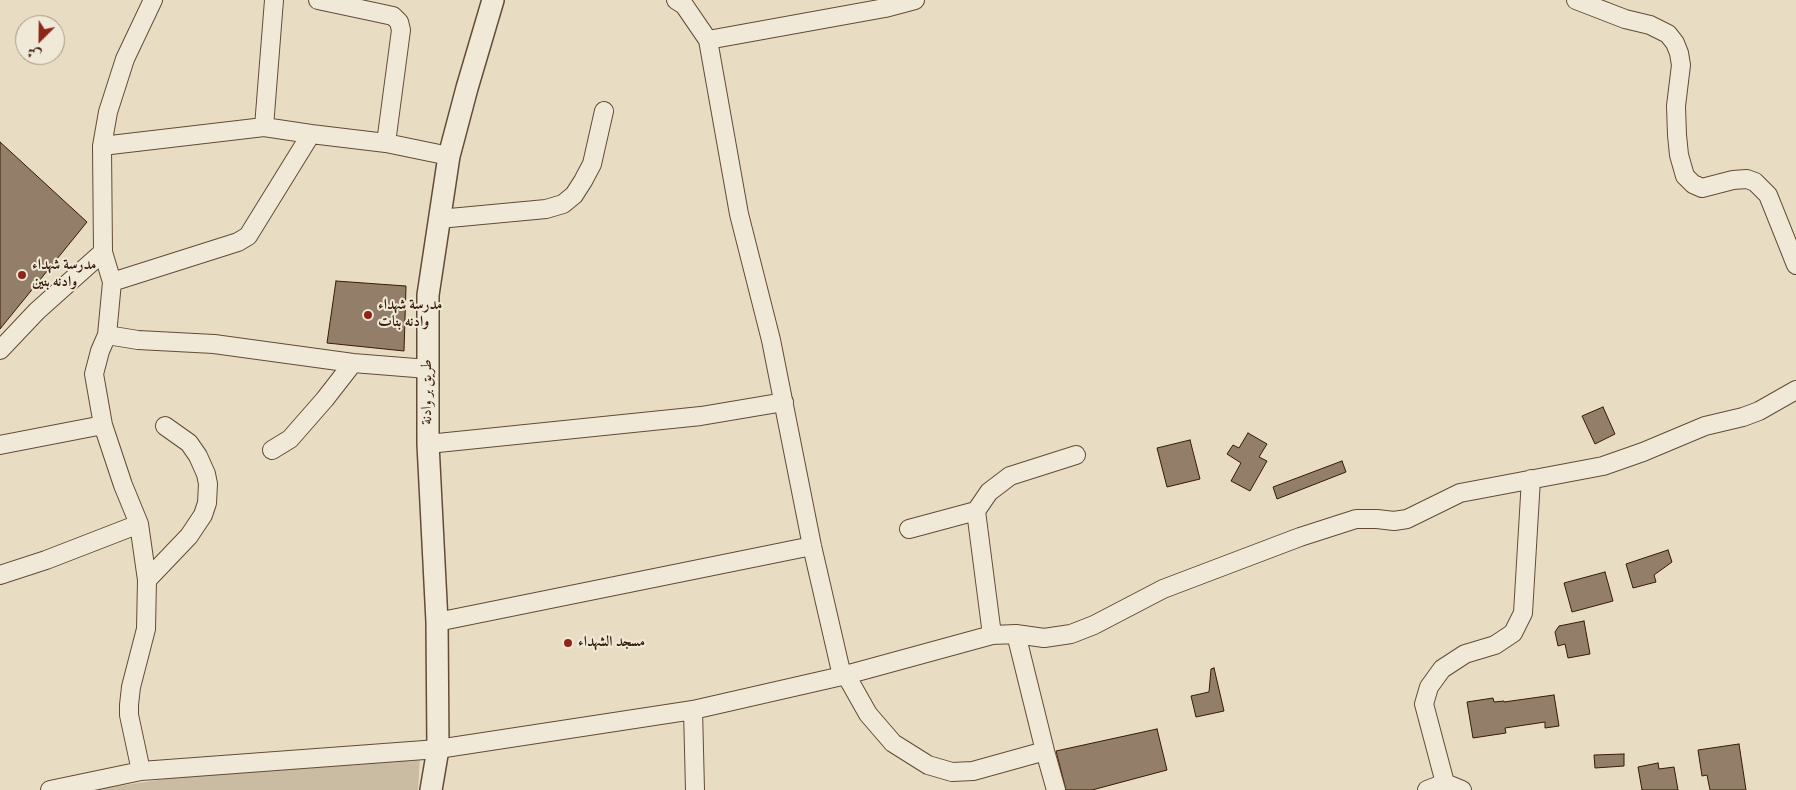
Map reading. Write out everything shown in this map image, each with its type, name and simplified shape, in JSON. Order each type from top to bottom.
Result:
[{"type":"street","points":[[141,771],[129,715],[129,705],[146,629],[147,580],[139,524],[123,485],[103,425],[94,374],[107,335],[112,282],[102,252],[102,146],[108,112],[125,59],[153,0]]},
{"type":"street","points":[[264,127],[274,0]]},
{"type":"street","points":[[318,0],[393,16],[400,22],[386,143]]},
{"type":"street","name":"طريق بر وادنة","points":[[431,790],[438,748],[437,622],[428,444],[428,295],[450,156],[467,88],[493,0]]},
{"type":"street","points":[[676,0],[684,5],[708,40],[739,214],[771,340],[812,546],[844,675],[868,714],[893,743],[934,768],[952,772],[973,770],[1045,751]]},
{"type":"street","points":[[708,40],[885,8],[915,0]]},
{"type":"street","points":[[1576,0],[1625,19],[1650,25],[1668,34],[1675,42],[1681,65],[1676,106],[1677,135],[1679,155],[1685,176],[1693,184],[1702,188],[1733,180],[1747,179],[1756,182],[1768,195],[1796,265]]},
{"type":"street","points":[[439,219],[546,209],[563,204],[574,195],[584,181],[592,164],[604,112]]},
{"type":"street","points":[[102,146],[264,127],[386,143],[450,156]]},
{"type":"street","points":[[112,282],[238,242],[248,236],[311,134]]},
{"type":"street","points":[[0,350],[37,311],[102,252]]},
{"type":"street","points":[[107,335],[138,340],[214,344],[353,363],[428,369]]},
{"type":"street","points":[[272,450],[295,434],[353,363]]},
{"type":"street","points":[[57,789],[141,771],[438,748],[693,710],[844,675],[992,635],[1016,634],[1044,638],[1071,634],[1094,625],[1163,589],[1300,537],[1356,519],[1394,521],[1407,519],[1460,494],[1603,466],[1643,452],[1705,426],[1734,419],[1759,410],[1796,390]]},
{"type":"street","points":[[428,444],[701,416],[784,402]]},
{"type":"street","points":[[0,445],[103,425]]},
{"type":"street","points":[[147,580],[188,536],[203,515],[207,503],[208,484],[198,456],[188,442],[166,426]]},
{"type":"street","points":[[909,529],[976,511],[989,492],[1010,476],[1076,454]]},
{"type":"street","points":[[1445,783],[1424,704],[1429,687],[1442,669],[1465,654],[1495,645],[1513,633],[1523,613],[1531,479]]},
{"type":"street","points":[[976,511],[992,635]]},
{"type":"street","points":[[0,576],[139,524]]},
{"type":"street","points":[[437,622],[812,546]]},
{"type":"street","points":[[1016,634],[1056,790]]},
{"type":"street","points":[[693,710],[695,790]]},
{"type":"street","points":[[1427,790],[1445,783],[1462,790]]},
{"type":"shaded area","points":[[420,757],[418,790],[90,790],[206,773]]},
{"type":"building","name":"مدرسة شهداء وادنه بنين","points":[[0,142],[87,222],[0,329]]},
{"type":"building","name":"مدرسة شهداء وادنه بنات","points":[[336,281],[406,286],[404,351],[327,343]]},
{"type":"building","points":[[1603,407],[1615,434],[1595,444],[1582,416]]},
{"type":"building","points":[[1248,433],[1267,444],[1259,457],[1267,461],[1250,491],[1231,481],[1241,463],[1227,454],[1233,445],[1239,448]]},
{"type":"building","points":[[1190,440],[1200,479],[1167,487],[1157,448]]},
{"type":"building","points":[[1342,461],[1346,472],[1277,499],[1273,487]]},
{"type":"building","points":[[1668,550],[1672,562],[1654,575],[1656,582],[1633,588],[1626,564]]},
{"type":"building","points":[[1605,572],[1613,601],[1572,612],[1564,583]]},
{"type":"building","points":[[1584,621],[1590,654],[1568,658],[1565,644],[1558,646],[1555,632],[1559,626]]},
{"type":"building","points":[[1214,668],[1224,711],[1196,717],[1191,696],[1209,692],[1211,669]]},
{"type":"building","points":[[1554,695],[1559,726],[1545,728],[1545,722],[1505,728],[1506,733],[1473,738],[1467,702],[1493,698],[1494,702],[1504,702]]},
{"type":"building","points":[[1157,729],[1167,770],[1092,790],[1066,790],[1056,751]]},
{"type":"building","points":[[1739,744],[1746,790],[1710,790],[1707,775],[1702,776],[1698,750]]},
{"type":"building","points":[[1624,754],[1624,766],[1595,768],[1594,755]]},
{"type":"building","points":[[1658,763],[1659,769],[1674,767],[1678,790],[1642,790],[1638,767]]},
{"type":"place","name":"مدرسة شهداء وادنه بنين","points":[[22,275]]},
{"type":"place","name":"مدرسة شهداء وادنه بنات","points":[[368,315]]},
{"type":"place","name":"مسجد الشهداء","points":[[568,643]]}]
